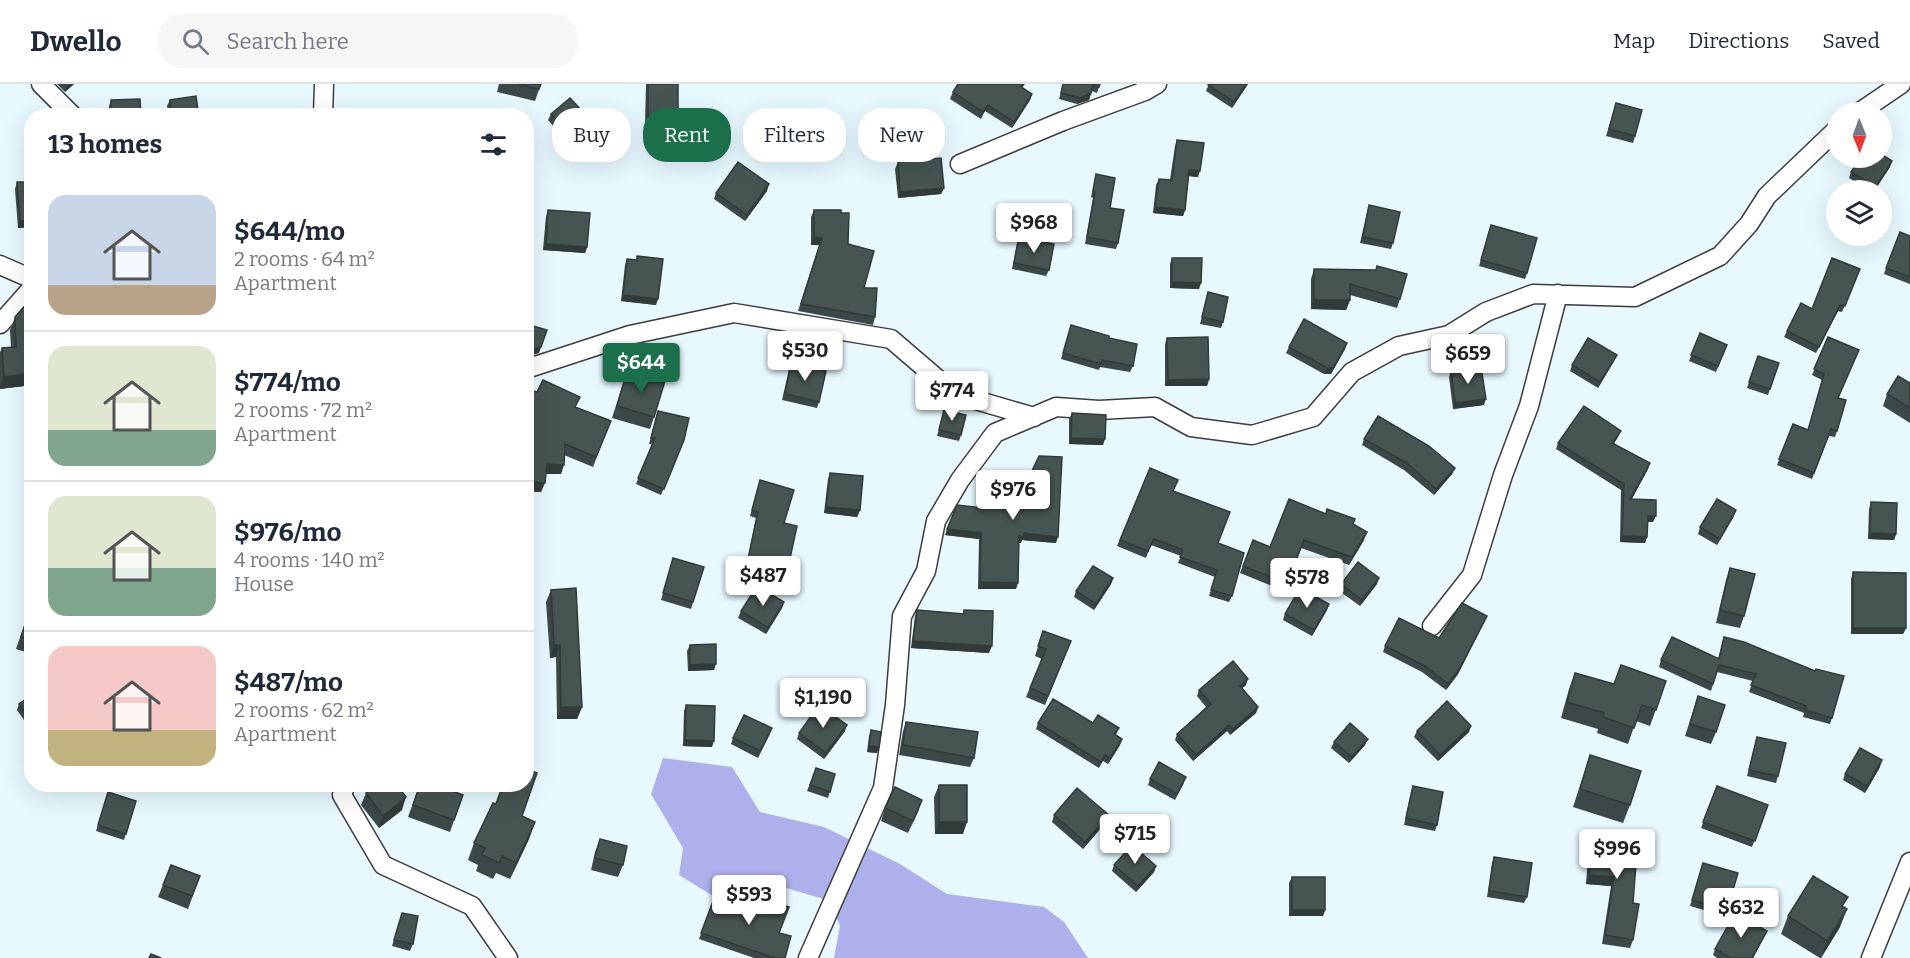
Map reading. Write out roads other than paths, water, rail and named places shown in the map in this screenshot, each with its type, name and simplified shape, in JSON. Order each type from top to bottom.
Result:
[{"type":"street","points":[[41,84],[66,108]]},
{"type":"street","points":[[323,108],[324,84]]},
{"type":"street","points":[[960,164],[1157,84]]},
{"type":"street","points":[[1875,102],[1901,84]]},
{"type":"street","points":[[808,958],[883,788],[895,705],[902,616],[926,571],[936,521],[960,480],[994,433],[1056,407],[1099,410],[1155,407],[1191,427],[1252,435],[1313,417],[1352,372],[1399,346],[1449,335],[1486,312],[1533,294],[1635,297],[1720,256],[1749,224],[1767,196],[1826,140]]},
{"type":"street","points":[[0,265],[24,276]]},
{"type":"street","points":[[1432,626],[1472,575],[1503,475],[1529,406],[1558,294]]},
{"type":"street","points":[[0,324],[24,297]]},
{"type":"street","points":[[534,366],[630,335],[734,313],[891,339],[955,394],[1034,417]]},
{"type":"street","points":[[343,792],[342,795],[383,865],[472,906],[508,958]]},
{"type":"street","points":[[1871,958],[1910,862]]}]
